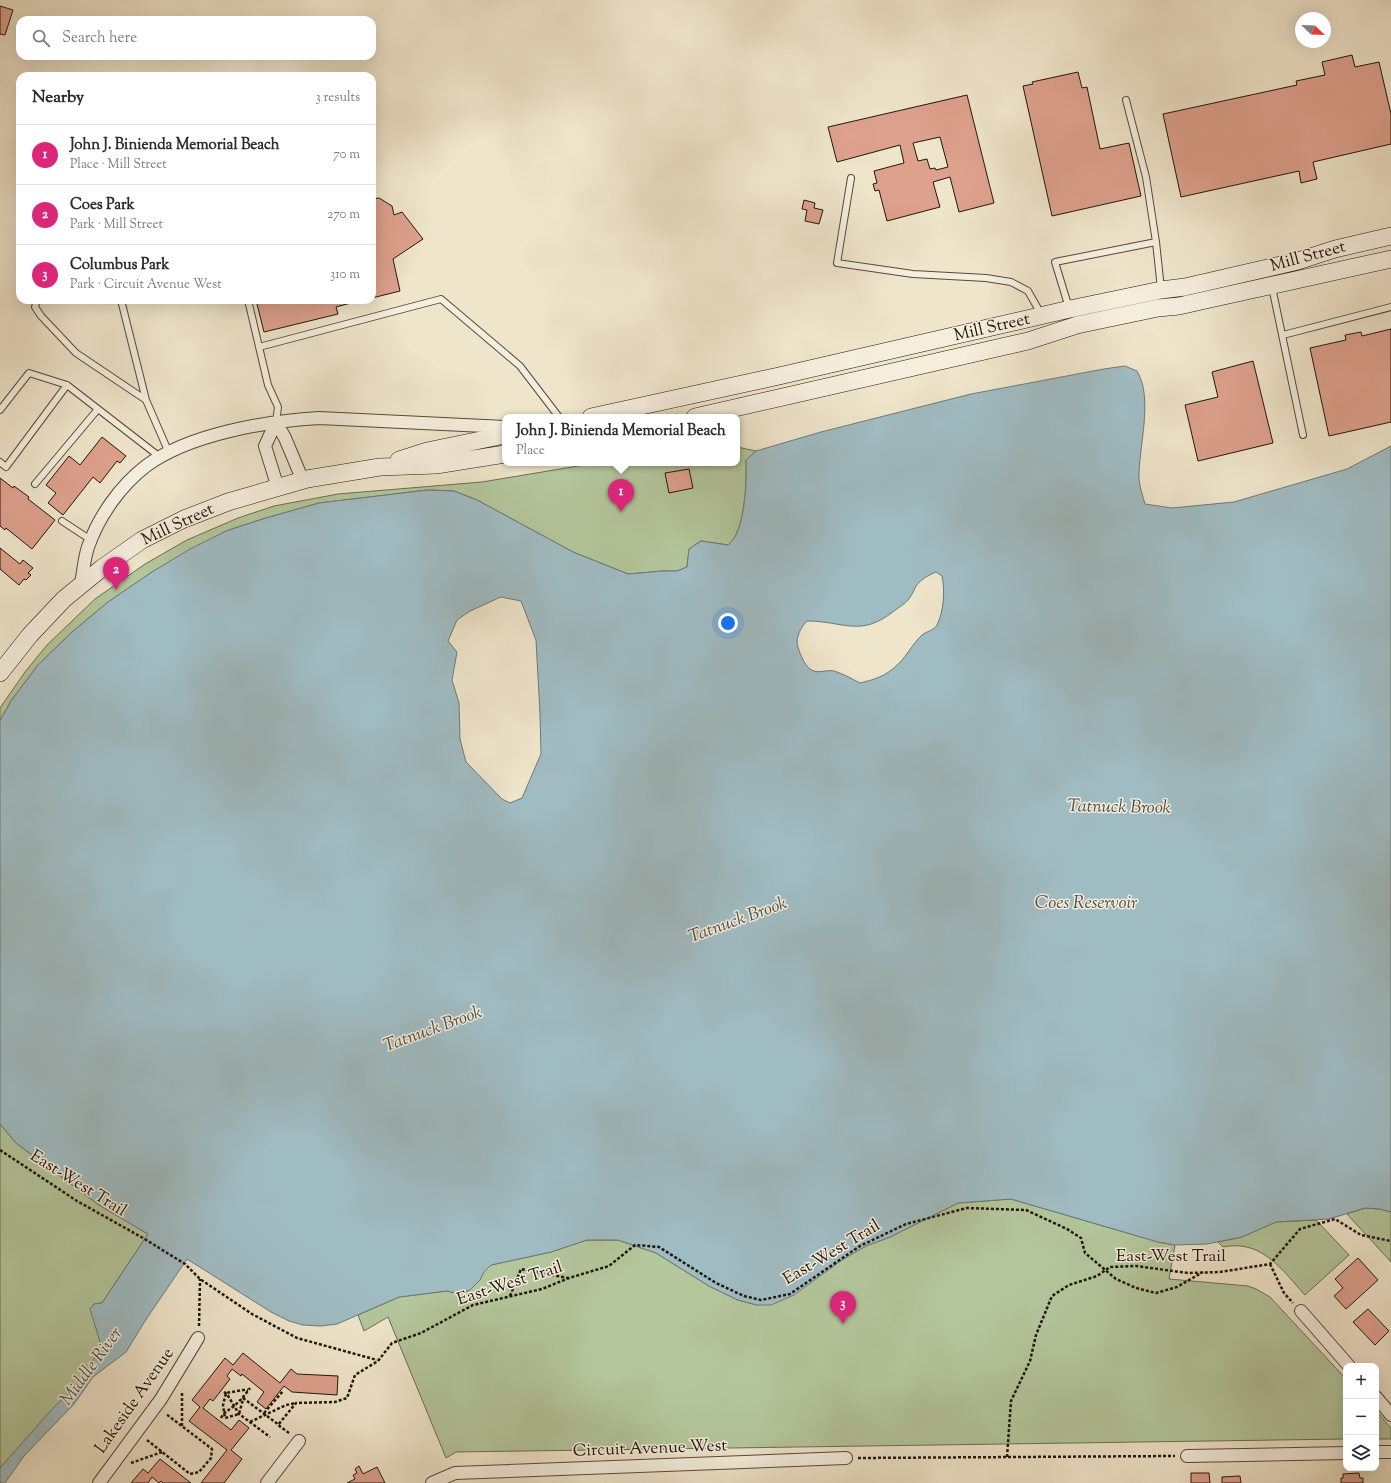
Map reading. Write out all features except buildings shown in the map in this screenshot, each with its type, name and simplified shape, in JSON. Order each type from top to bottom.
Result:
[{"type":"main road","name":"Mill Street","points":[[605,414],[779,376],[1070,309],[1161,290],[1185,287],[1298,261],[1336,249],[1391,236]]},
{"type":"main road","name":"Mill Street","points":[[708,414],[1028,341],[1077,325],[1158,308],[1179,306],[1391,259]]},
{"type":"main road","points":[[1179,306],[1185,287]]},
{"type":"main road","name":"Mill Street","points":[[380,467],[427,451],[502,436]]},
{"type":"main road","name":"Mill Street","points":[[0,673],[30,635],[81,585],[102,568],[142,540],[184,519],[228,502],[302,481],[380,467],[436,465],[502,454]]},
{"type":"street","points":[[81,585],[85,560],[91,540],[100,520],[119,492],[142,470],[164,455],[189,443],[232,431],[276,422],[297,420],[340,418],[502,427]]},
{"type":"street","points":[[276,422],[285,438],[302,481]]},
{"type":"street","points":[[276,422],[265,446],[278,488]]},
{"type":"street","points":[[1302,1312],[1346,1363]]},
{"type":"street","name":"Lakeside Avenue","points":[[99,1483],[161,1399],[198,1338]]},
{"type":"street","points":[[1378,1399],[1391,1415]]},
{"type":"street","points":[[267,1483],[298,1441]]},
{"type":"street","points":[[1379,1452],[1391,1452]]},
{"type":"street","points":[[1187,1456],[1343,1453]]},
{"type":"street","name":"Circuit Avenue West","points":[[432,1483],[455,1472],[846,1458]]},
{"type":"lane","points":[[1126,100],[1146,177],[1156,242],[1161,290]]},
{"type":"lane","points":[[851,178],[837,263],[913,274],[986,278],[1011,282],[1028,291],[1042,316]]},
{"type":"lane","points":[[1070,309],[1055,262],[1156,242]]},
{"type":"lane","points":[[1272,285],[1304,435]]},
{"type":"lane","points":[[259,347],[441,299],[520,366],[557,414]]},
{"type":"lane","points":[[36,304],[35,307],[41,316],[76,353],[146,400]]},
{"type":"lane","points":[[122,304],[146,400],[164,455]]},
{"type":"lane","points":[[249,304],[268,385],[278,407],[276,422]]},
{"type":"lane","points":[[1283,335],[1391,307]]},
{"type":"lane","points":[[0,410],[29,373],[67,385],[98,409],[164,455]]},
{"type":"lane","points":[[0,462],[6,467],[67,385]]},
{"type":"lane","points":[[35,484],[98,409]]},
{"type":"lane","points":[[62,521],[91,540]]},
{"type":"path","name":"East-West Trail","points":[[0,1150],[40,1175],[77,1201],[143,1238],[185,1264],[200,1279]]},
{"type":"path","name":"East-West Trail","points":[[296,1403],[335,1402],[347,1398],[356,1375],[378,1361],[392,1343],[421,1333],[474,1305],[542,1289],[569,1278],[609,1266],[635,1245],[659,1247],[716,1283],[744,1296],[761,1300],[790,1294],[860,1246],[906,1224],[967,1208],[1026,1210],[1067,1229],[1082,1238],[1085,1253],[1105,1271],[1110,1267],[1136,1266],[1188,1273],[1220,1272],[1270,1264]]},
{"type":"path","points":[[1302,1312],[1284,1294],[1270,1264],[1300,1229],[1335,1219],[1361,1235],[1391,1241]]},
{"type":"path","points":[[510,1296],[521,1269],[569,1278]]},
{"type":"path","points":[[1007,1457],[1012,1401],[1030,1361],[1036,1336],[1052,1296],[1069,1285],[1097,1276],[1105,1271],[1116,1279],[1136,1288],[1156,1293],[1177,1287],[1203,1272]]},
{"type":"path","points":[[198,1338],[200,1279]]},
{"type":"path","points":[[200,1279],[252,1314],[296,1338],[378,1361]]},
{"type":"path","points":[[221,1418],[243,1397],[249,1389],[225,1393]]},
{"type":"path","points":[[265,1414],[283,1391]]},
{"type":"path","points":[[182,1392],[182,1426]]},
{"type":"path","points":[[225,1393],[239,1414],[270,1437]]},
{"type":"path","points":[[225,1393],[222,1405],[225,1418],[239,1414]]},
{"type":"path","points":[[243,1397],[298,1441]]},
{"type":"path","points":[[239,1414],[243,1397]]},
{"type":"path","points":[[250,1422],[286,1405],[296,1403]]},
{"type":"path","points":[[279,1425],[296,1403]]},
{"type":"path","points":[[146,1440],[190,1474],[199,1472],[211,1458],[212,1449],[165,1414]]},
{"type":"path","points":[[129,1463],[162,1452]]},
{"type":"path","points":[[846,1458],[1187,1456]]},
{"type":"green space","points":[[740,448],[756,451],[746,460],[745,498],[742,518],[736,535],[728,545],[701,541],[689,549],[687,567],[677,571],[628,574],[573,552],[477,500],[454,491],[428,490],[319,503],[226,531],[152,572],[108,602],[72,632],[38,665],[11,701],[0,721],[0,708],[25,672],[47,645],[95,599],[145,564],[187,540],[238,518],[274,506],[338,494],[482,482],[578,466],[740,466]]},
{"type":"green space","points":[[0,1124],[16,1143],[99,1205],[148,1234],[102,1303],[94,1304],[91,1309],[102,1348],[69,1393],[0,1468]]},
{"type":"green space","points":[[1011,1199],[1158,1242],[1175,1245],[1169,1279],[1248,1286],[1270,1297],[1343,1376],[1343,1439],[456,1452],[446,1458],[388,1317],[364,1331],[358,1315],[399,1297],[447,1291],[459,1294],[470,1290],[480,1280],[483,1272],[491,1265],[551,1252],[587,1240],[618,1240],[656,1253],[709,1286],[738,1300],[757,1305],[866,1246],[890,1237],[958,1203]]},
{"type":"green space","points":[[1365,1208],[1380,1209],[1391,1212],[1391,1262],[1347,1214]]},
{"type":"green space","points":[[1316,1220],[1349,1255],[1305,1295],[1279,1267],[1260,1252],[1237,1246],[1223,1247],[1218,1242],[1242,1237],[1276,1222]]},
{"type":"green space","points":[[1379,1414],[1391,1428],[1391,1439],[1379,1439]]},
{"type":"water","name":"Coes Reservoir","points":[[1125,366],[1137,371],[1142,382],[1145,409],[1139,480],[1145,504],[1172,508],[1234,502],[1347,469],[1391,446],[1391,1212],[1380,1209],[1365,1208],[1329,1219],[1276,1222],[1242,1237],[1207,1244],[1175,1245],[1158,1242],[1011,1199],[958,1203],[890,1237],[866,1246],[842,1260],[794,1295],[771,1305],[757,1305],[738,1300],[709,1286],[656,1253],[618,1240],[587,1240],[551,1252],[491,1265],[484,1272],[480,1280],[470,1290],[459,1294],[447,1291],[399,1297],[337,1324],[321,1326],[303,1325],[289,1321],[271,1312],[187,1259],[126,1352],[93,1377],[74,1404],[24,1456],[5,1483],[0,1483],[0,1468],[54,1407],[69,1393],[102,1348],[90,1309],[94,1304],[102,1303],[148,1234],[99,1205],[16,1143],[0,1124],[0,721],[11,701],[38,665],[72,632],[108,602],[152,572],[190,549],[226,531],[319,503],[428,490],[454,491],[477,500],[573,552],[628,574],[677,571],[687,567],[689,549],[701,541],[728,545],[736,535],[742,518],[746,488],[746,460],[756,451],[821,432],[971,394]],"holes":[[[936,572],[942,576],[943,588],[942,607],[937,625],[934,629],[922,635],[900,663],[884,675],[860,683],[834,671],[813,671],[805,664],[797,641],[800,630],[807,621],[852,626],[871,624],[882,619],[904,604],[909,599],[920,581]],[[501,597],[521,601],[536,640],[540,714],[541,754],[522,798],[510,803],[502,799],[466,762],[460,739],[459,703],[452,680],[457,652],[448,641],[457,620],[470,611]]]},
{"type":"place","name":"John J. Binienda Memorial Beach","points":[[621,512]]},
{"type":"place","name":"Coes Park","points":[[116,590]]},
{"type":"place","name":"Columbus Park","points":[[843,1324]]},
{"type":"water label","name":"Tatnuck Brook","points":[[1119,808]]},
{"type":"water label","name":"Tatnuck Brook","points":[[738,921]]},
{"type":"water label","name":"Tatnuck Brook","points":[[433,1030]]},
{"type":"water label","name":"Middle River","points":[[92,1367]]}]
